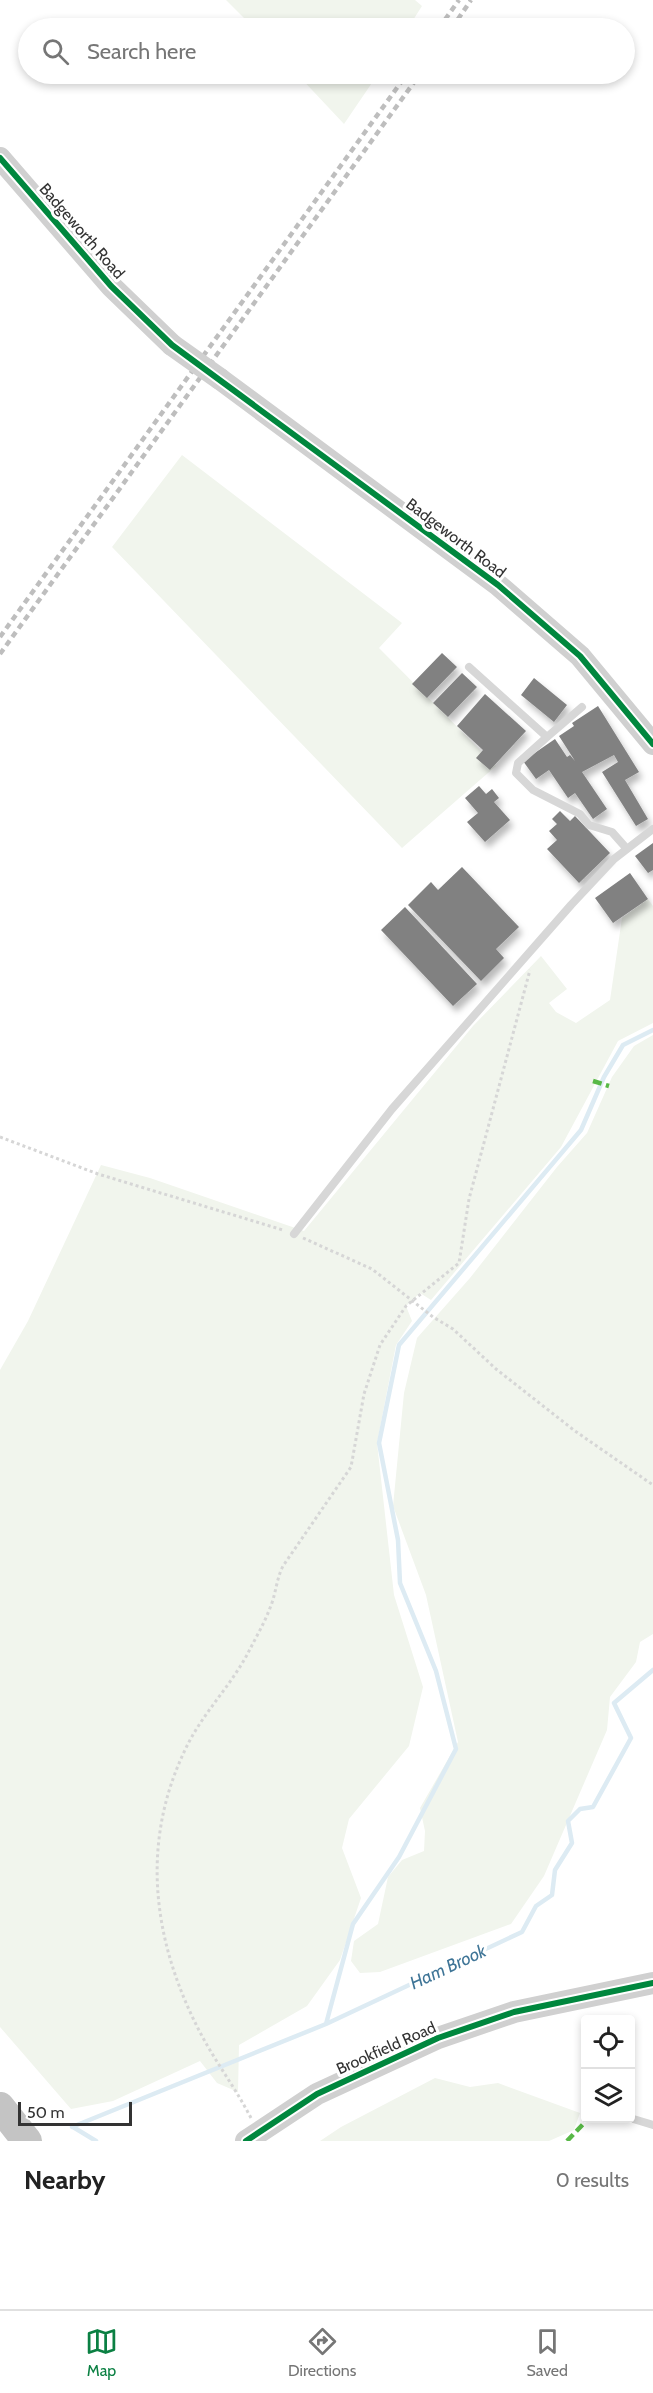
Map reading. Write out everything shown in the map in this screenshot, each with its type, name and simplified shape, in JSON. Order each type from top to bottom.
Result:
[{"type":"highway","points":[[0,2107],[27,2141]]},
{"type":"street","name":"Badgeworth Road","points":[[0,158],[111,286],[172,345],[498,585],[580,656],[653,744]]},
{"type":"street","name":"Brookfield Road","points":[[253,2137],[317,2094],[438,2038],[514,2012],[653,1983]]},
{"type":"lane","points":[[469,667],[547,737]]},
{"type":"lane","points":[[582,707],[518,764],[516,773],[532,790],[580,814],[589,825],[612,832],[627,849]]},
{"type":"lane","points":[[294,1234],[392,1109],[571,904],[627,849],[653,829]]},
{"type":"lane","points":[[635,2120],[653,2125]]},
{"type":"path","points":[[253,2137],[226,2075],[215,2060],[177,1984],[158,1910],[157,1867],[164,1801],[178,1764],[201,1720],[247,1656],[270,1609],[275,1580],[351,1467],[364,1394],[380,1345],[406,1306],[459,1263],[469,1199],[533,963],[526,958]]},
{"type":"path","points":[[0,1137],[98,1174],[294,1234],[372,1269],[433,1317],[453,1329],[496,1369],[575,1431],[653,1485]]},
{"type":"shaded area","points":[[226,0],[415,0],[422,6],[414,18],[244,18]]},
{"type":"shaded area","points":[[306,84],[371,84],[344,124]]},
{"type":"shaded area","points":[[182,455],[402,623],[379,648],[496,766],[402,848],[112,547]]},
{"type":"shaded area","points":[[648,899],[653,906],[653,1023],[618,1041],[561,1147],[431,1300],[420,1293],[406,1306],[412,1321],[396,1345],[377,1443],[394,1595],[423,1687],[409,1746],[349,1819],[342,1848],[361,1898],[340,1960],[307,2006],[239,2045],[238,2092],[217,2083],[200,2061],[113,2101],[71,2109],[0,2027],[0,1370],[28,1321],[101,1165],[150,1178],[304,1231],[473,1026],[541,956],[567,989],[549,1003],[556,1012],[576,1023],[610,1000],[622,918]]},
{"type":"shaded area","points":[[653,1035],[653,1634],[640,1642],[636,1662],[610,1697],[607,1730],[544,1876],[511,1924],[380,1972],[360,1973],[351,1961],[354,1941],[378,1924],[388,1877],[402,1860],[424,1851],[425,1831],[420,1808],[458,1742],[426,1595],[393,1506],[404,1393],[417,1338],[470,1278],[557,1167],[587,1133],[612,1077],[634,1046]]},
{"type":"shaded area","points":[[435,2078],[470,2087],[498,2083],[580,2113],[574,2130],[549,2141],[320,2141],[341,2127]]},
{"type":"building","points":[[442,653],[457,667],[427,698],[412,684]]},
{"type":"building","points":[[462,673],[477,687],[448,717],[433,703]]},
{"type":"building","points":[[534,678],[567,705],[554,722],[521,695]]},
{"type":"building","points":[[485,694],[526,731],[490,770],[476,758],[483,750],[457,726]]},
{"type":"building","points":[[598,706],[639,772],[625,780],[648,819],[636,826],[602,772],[618,762],[614,755],[582,772],[607,809],[593,819],[575,793],[568,798],[549,770],[536,779],[523,761],[555,739],[567,757],[570,755],[575,761],[559,736],[574,726],[572,723]]},
{"type":"building","points":[[479,786],[486,794],[492,789],[499,798],[494,802],[510,820],[485,842],[467,822],[478,813],[465,798]]},
{"type":"building","points":[[560,811],[570,821],[575,816],[610,853],[579,883],[547,849],[557,840],[549,831],[557,824],[552,819]]},
{"type":"building","points":[[653,843],[653,870],[648,873],[635,856]]},
{"type":"building","points":[[462,867],[519,927],[496,949],[504,958],[481,981],[408,905],[431,882],[438,890]]},
{"type":"building","points":[[630,873],[648,899],[613,923],[595,898]]},
{"type":"building","points":[[405,907],[477,984],[453,1006],[381,930]]},
{"type":"waterway","points":[[326,2024],[353,1924],[399,1857],[456,1749],[436,1671],[400,1583],[398,1540],[379,1443],[399,1345],[581,1130],[604,1077],[623,1045],[653,1030]]},
{"type":"waterway","name":"Ham Brook","points":[[72,2127],[326,2024],[522,1932],[536,1906],[552,1895],[555,1870],[572,1843],[568,1821],[580,1809],[593,1807],[631,1738],[614,1703],[653,1670]]},
{"type":"waterway","points":[[73,2127],[96,2141]]},
{"type":"railway","points":[[446,18],[459,0]]},
{"type":"railway","points":[[459,18],[471,0]]},
{"type":"railway","points":[[0,637],[400,84]]},
{"type":"railway","points":[[0,654],[413,84]]},
{"type":"marked path","points":[[593,1081],[609,1086]]},
{"type":"marked path","points":[[567,2141],[584,2123]]},
{"type":"cycle path","points":[[0,158],[111,286],[172,345],[498,585],[580,656],[653,744]]},
{"type":"cycle path","points":[[246,2141],[317,2094],[438,2038],[514,2012],[653,1983]]}]
